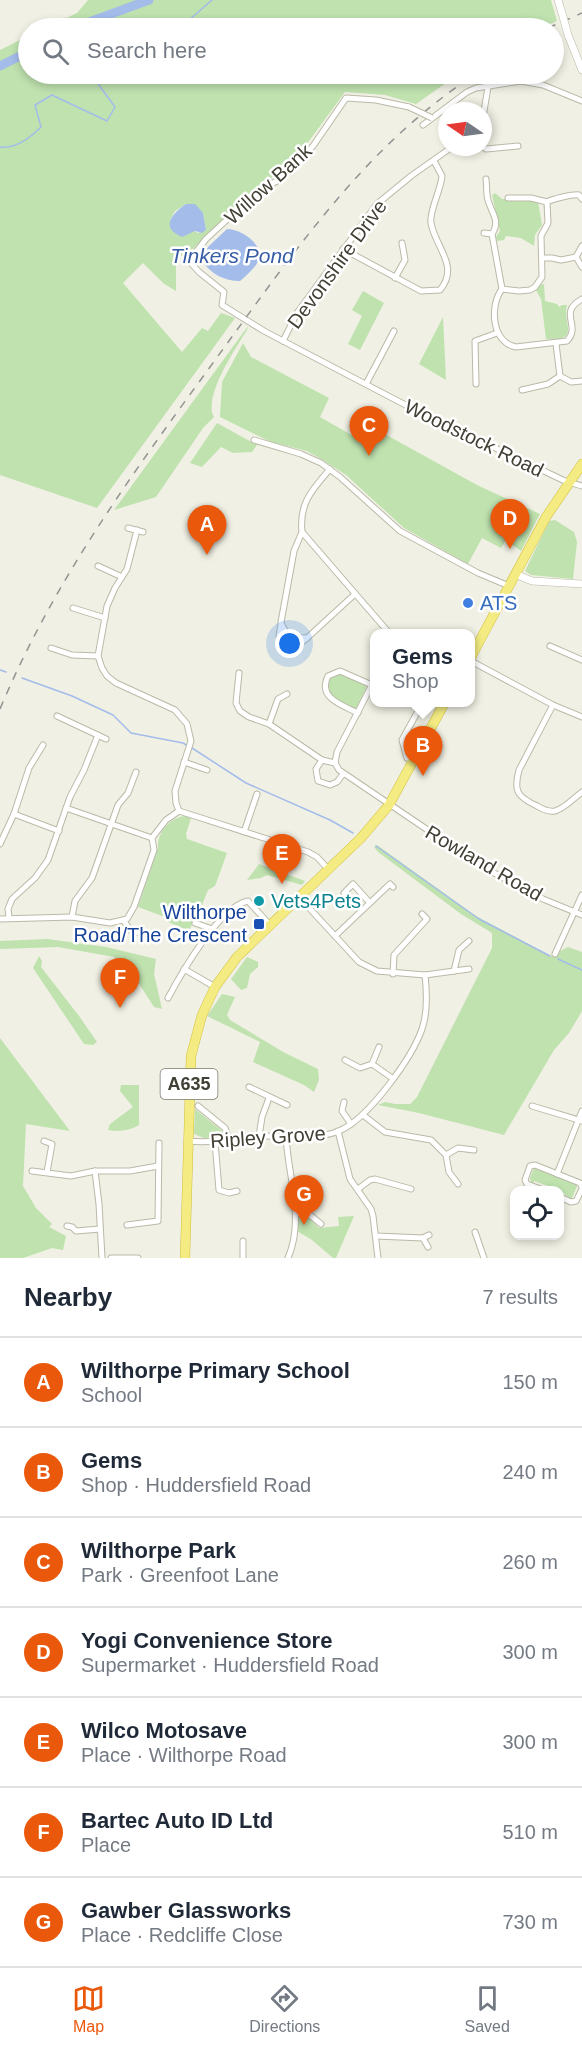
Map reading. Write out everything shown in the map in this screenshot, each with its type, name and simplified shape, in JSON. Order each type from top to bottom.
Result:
[{"type":"highway","points":[[475,651],[546,517],[582,464]]},
{"type":"highway","name":"A635","points":[[185,1258],[191,1056],[202,1015],[215,987],[237,957],[361,838],[389,805],[442,707]]},
{"type":"street","points":[[558,0],[563,18]]},
{"type":"street","points":[[564,20],[582,70]]},
{"type":"street","points":[[423,125],[467,92],[504,84]]},
{"type":"street","points":[[538,84],[582,101]]},
{"type":"street","points":[[486,102],[488,87]]},
{"type":"street","name":"Willow Bank","points":[[222,305],[224,292],[189,261],[206,239],[245,203],[279,180],[313,146],[346,98],[376,100],[409,107],[432,118]]},
{"type":"street","points":[[492,148],[518,146]]},
{"type":"street","name":"Devonshire Drive","points":[[283,341],[297,313],[377,204],[440,156]]},
{"type":"street","points":[[343,249],[421,291],[440,290],[447,282],[449,274],[443,252],[431,224],[442,176],[434,161]]},
{"type":"street","points":[[486,179],[488,200],[496,220],[496,229],[492,234],[502,289],[495,303],[497,333],[508,346],[563,343],[570,338],[573,329],[569,312],[582,299]]},
{"type":"street","points":[[508,198],[531,198],[547,202],[574,194],[579,195],[582,199]]},
{"type":"street","points":[[502,289],[530,290],[542,277],[541,236],[548,223],[547,202]]},
{"type":"street","points":[[484,233],[492,234]]},
{"type":"street","points":[[395,278],[405,260],[402,243]]},
{"type":"street","points":[[576,257],[582,246]]},
{"type":"street","points":[[542,258],[561,260],[576,257]]},
{"type":"street","points":[[576,257],[582,267]]},
{"type":"street","name":"Woodstock Road","points":[[222,305],[283,341],[417,411],[568,483],[582,486]]},
{"type":"street","points":[[366,384],[394,331]]},
{"type":"street","points":[[476,384],[475,341],[497,333]]},
{"type":"street","points":[[556,344],[560,376]]},
{"type":"street","points":[[560,376],[571,382],[582,381]]},
{"type":"street","points":[[522,390],[548,384],[560,376]]},
{"type":"street","points":[[254,440],[314,459],[330,469],[400,531],[478,573],[509,586]]},
{"type":"street","points":[[330,469],[303,505],[302,532],[294,551],[281,622],[279,636],[281,643],[286,646],[297,646],[355,594]]},
{"type":"street","points":[[128,528],[144,532]]},
{"type":"street","points":[[137,530],[127,569],[110,597],[98,656],[102,668],[116,683],[180,714],[189,729],[191,741],[175,791],[179,811]]},
{"type":"street","points":[[302,532],[386,629]]},
{"type":"street","points":[[98,566],[122,577]]},
{"type":"street","points":[[515,574],[532,581],[582,584]]},
{"type":"street","points":[[73,608],[105,618]]},
{"type":"street","points":[[281,622],[284,631],[294,638],[307,638]]},
{"type":"street","points":[[550,646],[582,660]]},
{"type":"street","points":[[51,648],[72,655],[98,656]]},
{"type":"street","points":[[475,661],[554,705],[582,717]]},
{"type":"street","points":[[358,713],[328,697],[324,691],[324,683],[328,676],[340,671],[370,681]]},
{"type":"street","points":[[239,673],[236,703],[240,711],[269,724],[322,760],[335,763],[343,774],[334,784],[322,784],[316,773],[322,760]]},
{"type":"street","points":[[335,763],[337,752],[370,688]]},
{"type":"street","points":[[269,724],[278,699],[287,694]]},
{"type":"street","points":[[554,705],[519,770],[516,789],[520,797],[548,810],[557,811],[582,792]]},
{"type":"street","points":[[414,761],[407,758],[402,740],[420,707]]},
{"type":"street","points":[[57,716],[106,740]]},
{"type":"street","points":[[9,917],[8,909],[12,899],[35,878],[48,860],[74,786],[84,770],[98,735]]},
{"type":"street","points":[[0,844],[14,814],[24,779],[43,745]]},
{"type":"street","points":[[184,762],[207,770]]},
{"type":"street","points":[[72,917],[75,901],[92,878],[118,806],[128,793],[136,772]]},
{"type":"street","name":"Rowland Road","points":[[343,774],[481,866],[528,892],[582,915]]},
{"type":"street","points":[[244,832],[257,794]]},
{"type":"street","points":[[66,808],[152,838]]},
{"type":"street","points":[[179,811],[312,854],[328,869]]},
{"type":"street","points":[[0,919],[72,917],[106,923],[124,921],[130,916],[134,907],[154,850],[152,838],[166,820],[179,811]]},
{"type":"street","points":[[14,814],[59,831]]},
{"type":"street","points":[[344,892],[353,884],[370,903]]},
{"type":"street","points":[[335,936],[390,884],[393,887]]},
{"type":"street","points":[[555,954],[582,895]]},
{"type":"street","points":[[298,897],[359,962],[377,971],[425,975],[470,969]]},
{"type":"street","points":[[168,998],[184,969],[212,929],[239,903],[248,901],[270,925]]},
{"type":"street","points":[[393,974],[394,955],[427,919],[422,914]]},
{"type":"street","points":[[124,921],[130,930],[143,931],[155,938]]},
{"type":"street","points":[[195,923],[212,929]]},
{"type":"street","points":[[454,971],[459,950],[469,941]]},
{"type":"street","points":[[184,969],[215,987]]},
{"type":"street","name":"Ripley Grove","points":[[187,1142],[215,1142],[259,1136],[286,1137],[338,1131],[351,1124],[377,1100],[416,1045],[427,1011],[425,975]]},
{"type":"street","points":[[345,1060],[360,1068],[372,1064],[379,1047]]},
{"type":"street","points":[[372,1064],[392,1078]]},
{"type":"street","points":[[249,1087],[287,1105]]},
{"type":"street","points":[[259,1136],[262,1117],[269,1098]]},
{"type":"street","points":[[344,1102],[342,1111],[351,1124]]},
{"type":"street","points":[[198,1106],[225,1128],[230,1139]]},
{"type":"street","points":[[532,1106],[580,1120]]},
{"type":"street","points":[[557,1173],[582,1111]]},
{"type":"street","points":[[363,1115],[386,1132],[431,1140],[446,1155],[449,1172],[458,1184]]},
{"type":"street","points":[[338,1131],[350,1179],[371,1209],[375,1223],[378,1258]]},
{"type":"street","points":[[286,1137],[287,1162],[293,1183],[296,1213],[288,1258]]},
{"type":"street","points":[[45,1141],[52,1144],[47,1172]]},
{"type":"street","points":[[215,1142],[219,1190],[237,1191]]},
{"type":"street","points":[[127,1225],[158,1221],[159,1143]]},
{"type":"street","points":[[446,1155],[458,1148],[474,1150]]},
{"type":"street","points":[[532,1186],[525,1180],[530,1166],[535,1165],[580,1183],[582,1188],[576,1201],[571,1202],[564,1199]]},
{"type":"street","points":[[32,1172],[71,1176],[95,1171],[130,1171],[158,1166]]},
{"type":"street","points":[[95,1171],[102,1258]]},
{"type":"street","points":[[358,1189],[375,1179],[411,1189]]},
{"type":"street","points":[[296,1213],[314,1215],[321,1224]]},
{"type":"street","points":[[67,1226],[76,1231],[100,1229]]},
{"type":"street","points":[[475,1232],[484,1258]]},
{"type":"street","points":[[376,1236],[423,1238],[429,1235]]},
{"type":"street","points":[[423,1238],[428,1247]]},
{"type":"street","points":[[243,1241],[243,1258]]},
{"type":"street","points":[[111,1258],[138,1258]]},
{"type":"green space","points":[[88,0],[551,0],[556,18],[66,18],[77,13]]},
{"type":"green space","points":[[18,41],[18,84],[445,84],[416,104],[385,95],[345,92],[309,141],[276,175],[264,182],[232,210],[185,257],[176,254],[176,291],[163,283],[143,263],[123,283],[182,352],[202,328],[208,331],[221,313],[235,318],[97,508],[0,475],[0,50]],"holes":[[[186,204],[203,213],[206,230],[198,233],[170,220],[175,211]]]},
{"type":"green space","points":[[495,193],[502,199],[524,199],[538,202],[542,225],[535,235],[534,246],[521,238],[506,236],[504,240],[497,241],[496,237],[500,231],[492,195]]},
{"type":"green space","points":[[544,284],[545,301],[557,304],[559,307],[567,305],[568,330],[564,337],[546,339],[541,299],[536,290],[539,285]]},
{"type":"green space","points":[[363,291],[384,303],[360,350],[348,344],[362,316],[352,310]]},
{"type":"green space","points":[[443,317],[446,380],[419,364]]},
{"type":"green space","points":[[248,326],[217,385],[213,397],[214,417],[203,428],[156,497],[114,510]]},
{"type":"green space","points":[[243,343],[251,357],[329,398],[320,417],[362,441],[372,427],[477,485],[540,514],[521,551],[506,540],[501,548],[482,538],[468,564],[404,528],[346,475],[323,460],[307,451],[271,442],[220,417],[222,382]]},
{"type":"green space","points":[[217,423],[257,445],[252,452],[233,453],[221,447],[202,467],[190,463]]},
{"type":"green space","points":[[555,520],[574,532],[577,542],[573,579],[531,575],[525,571],[549,521]]},
{"type":"green space","points":[[340,673],[367,686],[356,709],[331,696],[329,678]]},
{"type":"green space","points":[[185,816],[191,818],[186,834],[187,839],[227,853],[215,886],[208,890],[189,931],[164,920],[165,917],[138,907],[162,831],[174,820]]},
{"type":"green space","points":[[377,845],[476,916],[551,956],[568,947],[582,952],[582,1011],[569,1033],[554,1050],[504,1135],[378,1105],[385,1102],[410,1104],[417,1097],[492,948],[492,933],[461,914],[378,852],[374,847]]},
{"type":"green space","points":[[259,864],[305,881],[302,885],[267,875],[247,880]]},
{"type":"green space","points":[[47,939],[106,947],[156,959],[154,974],[162,1009],[154,1007],[136,979],[114,957],[58,947],[0,949],[0,941]]},
{"type":"green space","points":[[39,956],[42,961],[41,967],[97,1042],[93,1045],[84,1044],[33,968]]},
{"type":"green space","points":[[247,957],[258,962],[258,967],[250,974],[247,988],[241,990],[231,979]]},
{"type":"green space","points":[[222,994],[235,997],[227,1015],[230,1020],[285,1053],[318,1069],[319,1080],[314,1092],[304,1085],[253,1062],[260,1042],[207,1016]]},
{"type":"green space","points":[[0,1038],[70,1131],[26,1124],[23,1186],[36,1208],[52,1224],[49,1227],[66,1236],[63,1250],[52,1248],[23,1258],[0,1258]]},
{"type":"green space","points":[[121,1085],[139,1085],[139,1125],[131,1129],[108,1130],[110,1124],[133,1107],[120,1091]]},
{"type":"green space","points":[[195,1109],[221,1130],[223,1136],[204,1138],[194,1134]]},
{"type":"green space","points":[[534,1168],[578,1184],[572,1198],[564,1194],[564,1186],[548,1186],[534,1181],[533,1184],[530,1178]]},
{"type":"green space","points":[[300,1216],[310,1219],[319,1228],[339,1226],[338,1217],[354,1216],[336,1258],[297,1231]]},
{"type":"water","points":[[186,204],[195,204],[203,213],[206,230],[202,233],[195,231],[182,237],[171,229],[170,220]]},
{"type":"water","name":"Tinkers Pond","points":[[227,229],[244,234],[258,248],[259,259],[256,265],[240,281],[218,276],[202,261],[208,247]]},
{"type":"waterway","points":[[100,18],[149,0]]},
{"type":"waterway","points":[[191,18],[212,0]]},
{"type":"waterway","points":[[0,66],[18,57]]},
{"type":"waterway","points":[[0,147],[17,144],[41,127],[35,105],[52,95],[107,121],[115,107],[98,84]]},
{"type":"waterway","points":[[0,670],[6,672]]},
{"type":"waterway","points":[[22,678],[72,696],[113,715],[131,733],[183,743],[188,746]]},
{"type":"waterway","points":[[192,748],[246,783],[330,820],[353,833]]},
{"type":"waterway","points":[[376,846],[479,919],[550,956]]},
{"type":"waterway","points":[[558,959],[582,970]]},
{"type":"railway","points":[[564,21],[582,13]]},
{"type":"railway","points":[[0,709],[46,615],[98,526],[275,278],[335,202],[367,167],[400,133],[462,84]]},
{"type":"place","name":"Wilthorpe Park","points":[[369,456]]},
{"type":"place","name":"Yogi Convenience Store","points":[[510,549]]},
{"type":"place","name":"Wilthorpe Primary School","points":[[207,555]]},
{"type":"place","name":"ATS","points":[[468,603]]},
{"type":"place","name":"Gems","points":[[423,776]]},
{"type":"place","name":"Wilco Motosave","points":[[282,884]]},
{"type":"place","name":"Vets4Pets","points":[[259,901]]},
{"type":"place","name":"Wilthorpe Road/The Crescent","points":[[259,924]]},
{"type":"place","name":"Bartec Auto ID Ltd","points":[[120,1008]]},
{"type":"place","name":"Gawber Glassworks","points":[[304,1225]]}]
